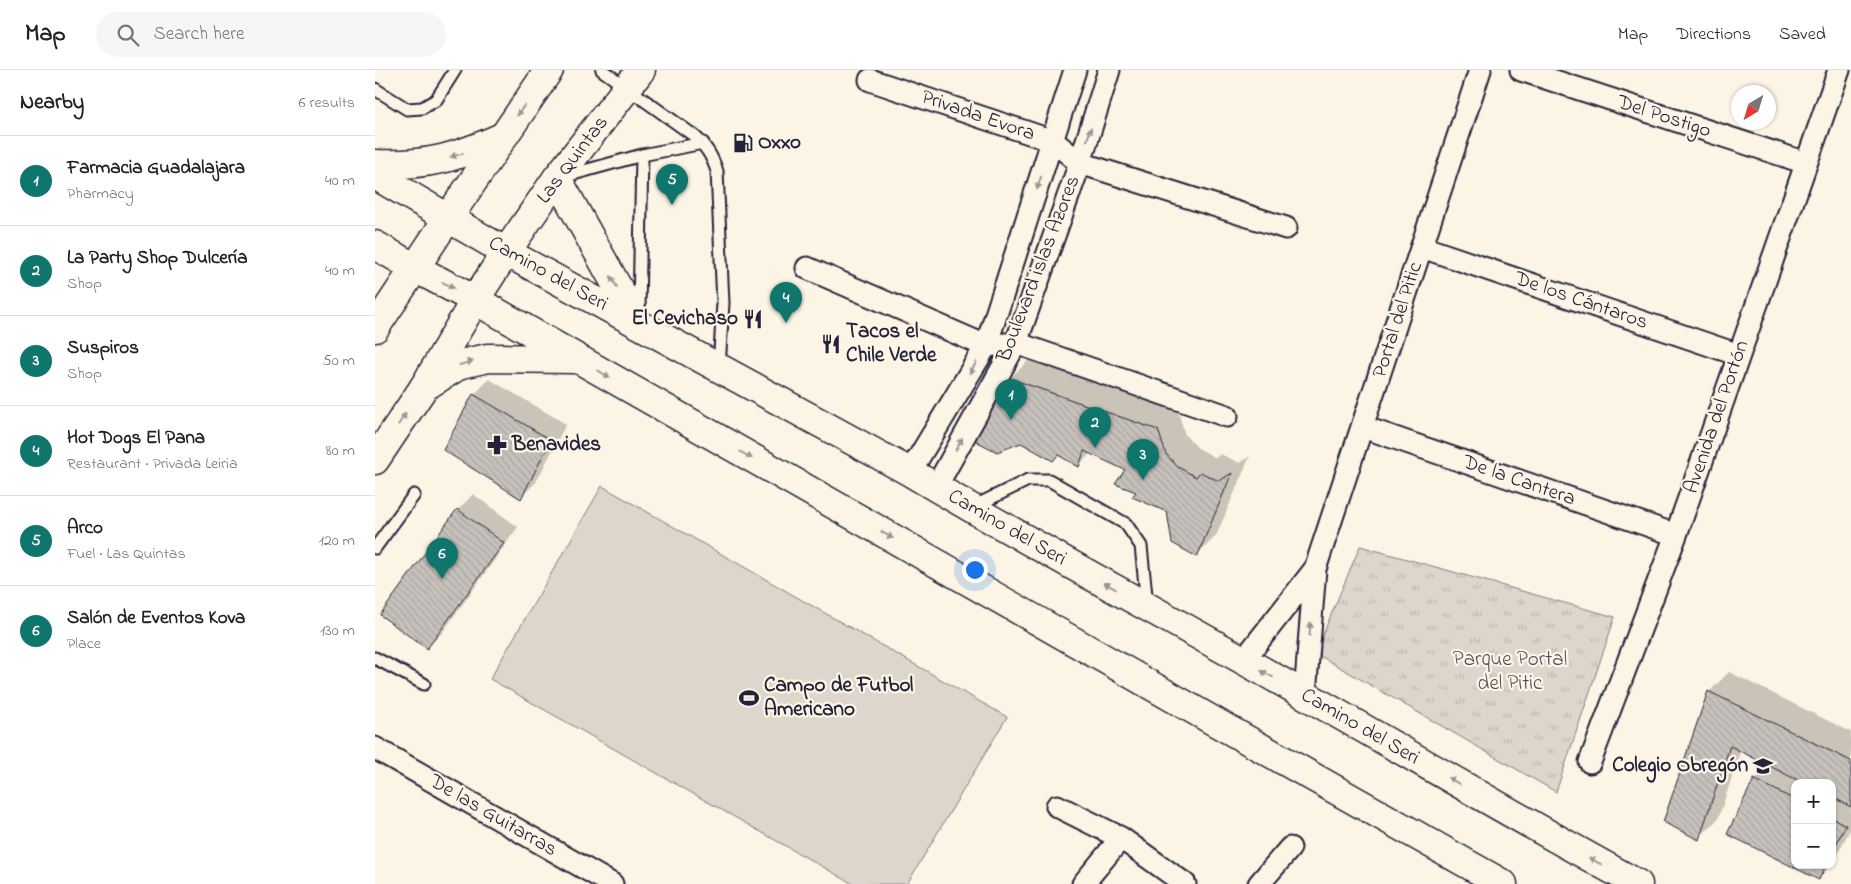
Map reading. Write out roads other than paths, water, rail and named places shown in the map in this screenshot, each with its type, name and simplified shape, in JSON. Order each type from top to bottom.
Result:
[{"type":"main road","points":[[375,328],[502,137],[549,70]]},
{"type":"main road","name":"Las Quintas","points":[[375,460],[424,387],[475,300],[506,252],[557,178],[635,79]]},
{"type":"main road","points":[[375,164],[404,165],[425,163],[466,153],[502,137]]},
{"type":"main road","name":"Camino del Seri","points":[[375,175],[506,252],[910,472],[1305,695],[1562,843],[1638,884]]},
{"type":"main road","points":[[557,178],[638,324]]},
{"type":"main road","points":[[375,245],[1503,884]]},
{"type":"main road","points":[[424,387],[461,364],[488,358],[577,359]]},
{"type":"street","name":"Boulevard islas Azores","points":[[910,472],[986,346],[1075,70]]},
{"type":"street","name":"Boulevard islas Azores","points":[[936,487],[1015,343],[1080,163],[1109,70]]},
{"type":"street","name":"Portal del Pitic","points":[[1305,695],[1315,569],[1480,70]]},
{"type":"street","name":"Del Postigo","points":[[1521,70],[1806,163]]},
{"type":"street","name":"Avenida del Portón","points":[[1590,762],[1676,535],[1839,70]]},
{"type":"street","name":"Privada Evora","points":[[870,80],[1053,141],[1080,163]]},
{"type":"street","points":[[1080,163],[1286,228]]},
{"type":"street","name":"De los Cántaros","points":[[1422,247],[1739,355]]},
{"type":"street","points":[[807,268],[986,346],[1015,343],[1227,416]]},
{"type":"street","name":"De la Cantera","points":[[1363,428],[1676,535]]},
{"type":"street","name":"Portal del Pitic","points":[[1243,661],[1315,569]]},
{"type":"street","name":"De las Guitarras","points":[[375,748],[612,884]]},
{"type":"street","points":[[1057,806],[1121,838],[1185,884]]},
{"type":"street","points":[[1083,884],[1121,838]]},
{"type":"street","points":[[1259,884],[1289,848]]},
{"type":"lane","points":[[375,90],[407,109],[423,108],[436,100],[455,70]]},
{"type":"lane","points":[[602,70],[635,79],[703,143],[713,159],[717,171],[723,303],[719,368]]},
{"type":"lane","points":[[557,178],[642,155],[703,143]]},
{"type":"lane","points":[[638,324],[642,155]]},
{"type":"lane","points":[[971,508],[1029,480],[1049,480],[1126,524],[1141,546],[1147,606]]},
{"type":"lane","points":[[375,548],[414,496]]},
{"type":"lane","points":[[375,658],[424,684]]},
{"type":"place","name":"Oxxo","points":[[743,143]]},
{"type":"place","name":"Arco","points":[[672,205]]},
{"type":"place","name":"El Cevichaso","points":[[753,319]]},
{"type":"place","name":"Hot Dogs El Pana","points":[[786,323]]},
{"type":"place","name":"Tacos el Chile Verde","points":[[831,344]]},
{"type":"place","name":"Farmacia Guadalajara","points":[[1011,420]]},
{"type":"place","name":"Benavides","points":[[497,445]]},
{"type":"place","name":"La Party Shop Dulcería","points":[[1095,448]]},
{"type":"place","name":"Suspiros","points":[[1143,480]]},
{"type":"place","name":"Salón de Eventos Kova","points":[[442,579]]},
{"type":"place","name":"Campo de Futbol Americano","points":[[749,698]]},
{"type":"place","name":"Colegio Obregón","points":[[1763,766]]},
{"type":"park label","name":"Parque Portal del Pitic","points":[[1510,672]]}]
